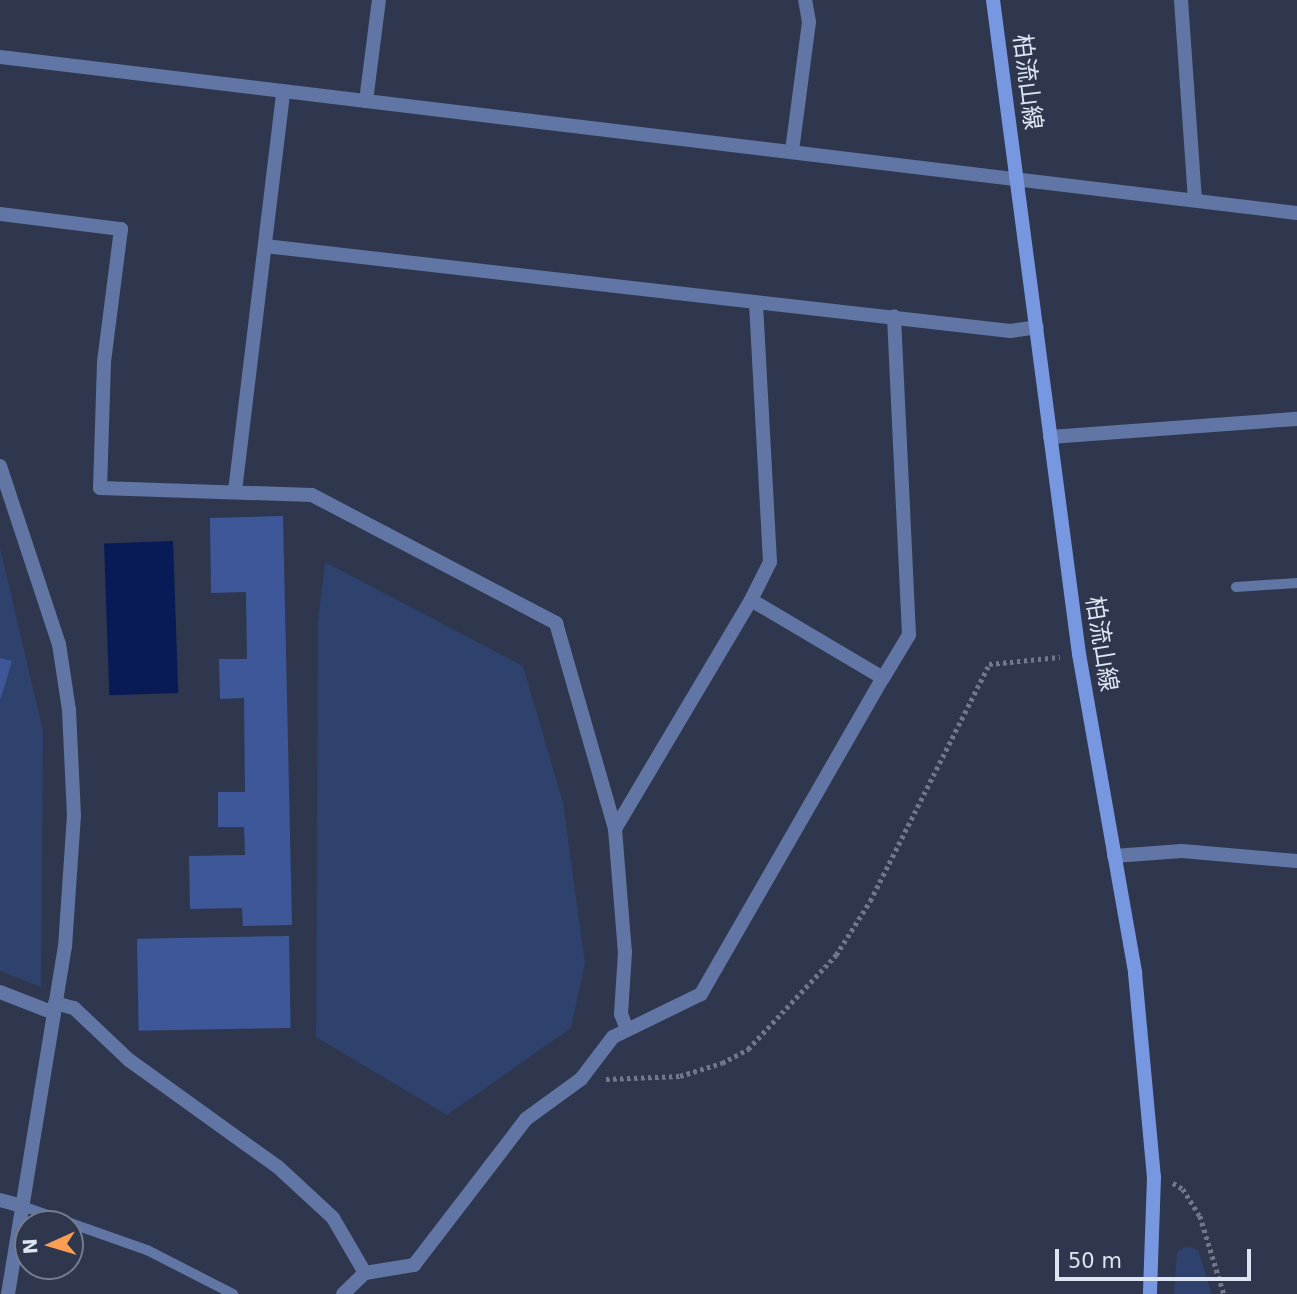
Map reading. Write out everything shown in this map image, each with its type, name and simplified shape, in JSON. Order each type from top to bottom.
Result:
[{"type":"main road","name":"柏流山線","points":[[993,0],[1077,642],[1136,986],[1154,1177],[1150,1294]]},
{"type":"street","points":[[366,101],[379,0]]},
{"type":"street","points":[[792,151],[809,22],[805,0]]},
{"type":"street","points":[[1181,0],[1195,200]]},
{"type":"street","points":[[0,57],[282,93],[1017,177],[1297,213]]},
{"type":"street","points":[[235,491],[282,93]]},
{"type":"street","points":[[0,214],[121,229],[104,362],[100,488],[312,495],[555,623],[615,829],[625,952],[621,1014],[626,1027]]},
{"type":"street","points":[[265,246],[1010,331],[1037,327]]},
{"type":"street","points":[[615,829],[751,600],[770,562],[756,303]]},
{"type":"street","points":[[344,1294],[366,1273],[414,1265],[526,1119],[581,1079],[613,1037],[626,1027],[647,1022],[701,994],[909,635],[894,316]]},
{"type":"street","points":[[1050,437],[1297,419]]},
{"type":"street","points":[[0,466],[42,583],[59,644],[69,710],[72,883],[55,1008],[8,1294]]},
{"type":"street","points":[[751,600],[883,678]]},
{"type":"street","points":[[1114,856],[1182,851],[1297,861]]},
{"type":"street","points":[[0,992],[55,1008],[74,1008],[129,1060],[278,1167],[333,1218],[366,1273]]},
{"type":"street","points":[[0,1200],[22,1206]]},
{"type":"lane","points":[[1236,587],[1297,583]]},
{"type":"lane","points":[[22,1206],[147,1250],[233,1294]]},
{"type":"path","points":[[581,1079],[680,1076],[722,1063],[748,1049],[829,963],[870,901],[989,664],[1060,657]]},
{"type":"path","points":[[1154,1177],[1183,1189],[1200,1216],[1224,1294]]},
{"type":"shaded area","points":[[173,541],[178,693],[109,695],[104,543]]},
{"type":"shaded area","points":[[0,548],[43,731],[41,987],[0,971]]},
{"type":"shaded area","points":[[325,562],[523,666],[563,803],[585,963],[571,1028],[447,1115],[316,1037],[318,621]]},
{"type":"shaded area","points":[[1187,1246],[1198,1250],[1212,1294],[1174,1294],[1177,1252]]},
{"type":"building","points":[[283,516],[292,925],[243,926],[242,908],[190,909],[189,856],[245,855],[244,827],[218,827],[218,792],[245,792],[244,698],[220,699],[219,659],[247,659],[246,592],[211,593],[210,518]]},
{"type":"building","points":[[0,658],[12,661],[1,698],[0,698]]},
{"type":"building","points":[[289,936],[291,1028],[139,1031],[137,939]]}]
